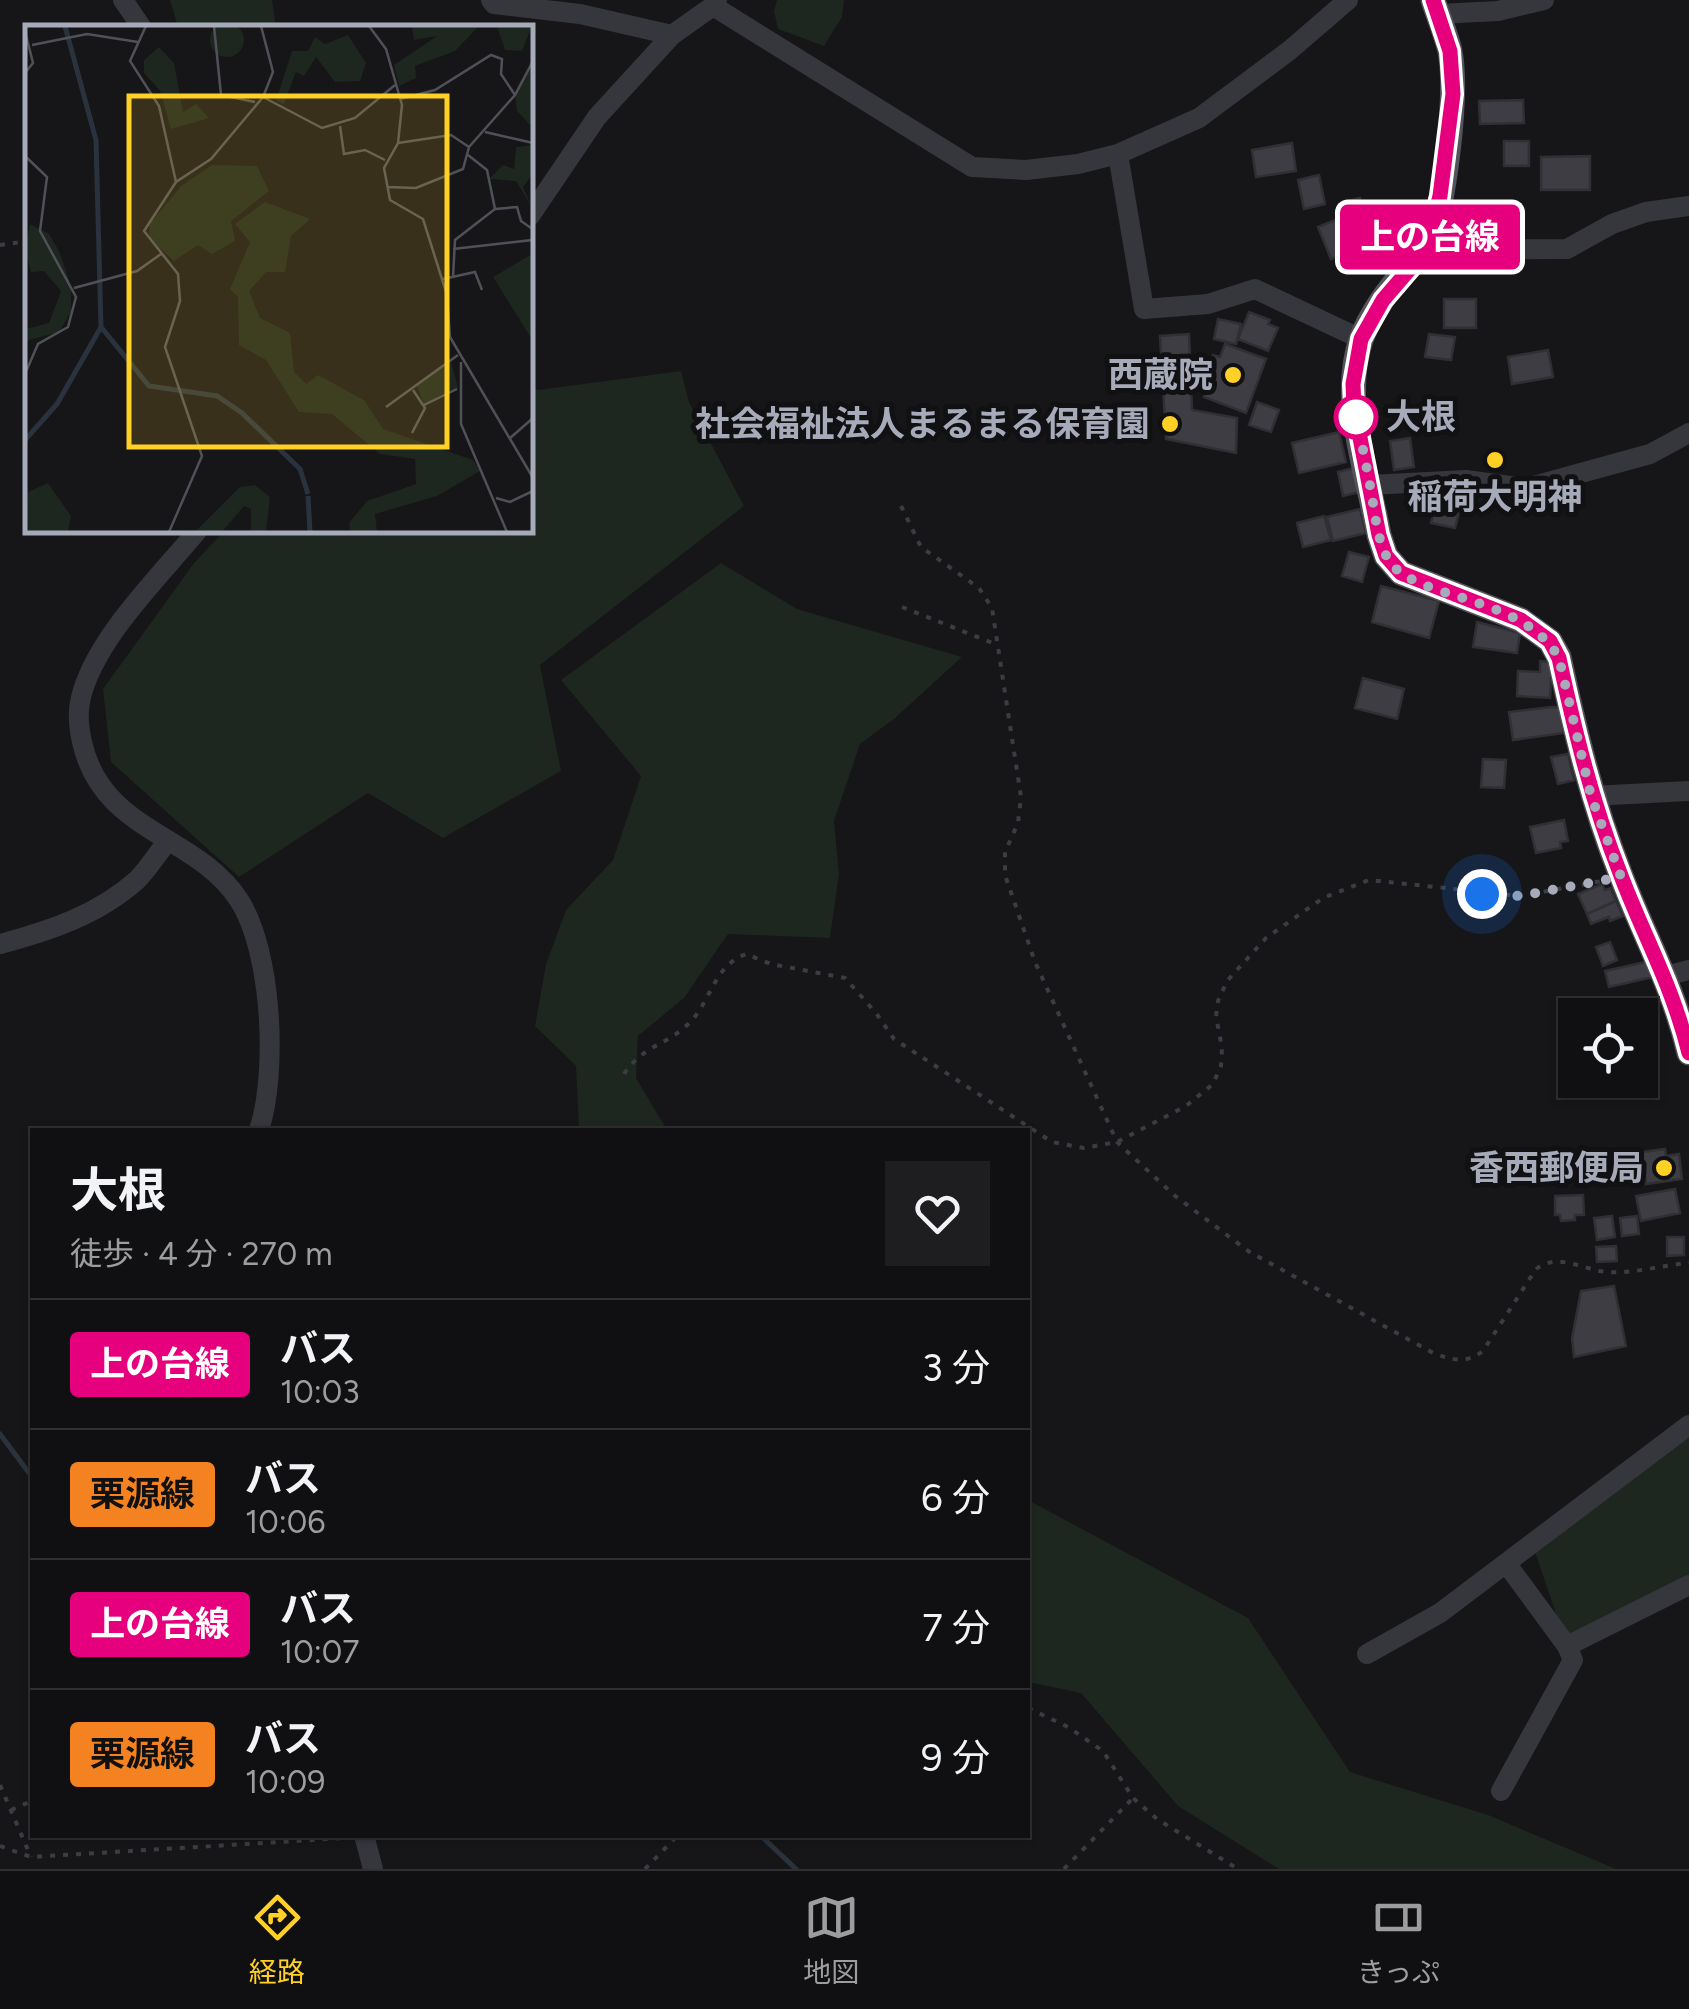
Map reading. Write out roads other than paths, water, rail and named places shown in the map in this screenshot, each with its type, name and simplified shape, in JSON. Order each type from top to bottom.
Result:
[{"type":"main road","points":[[1435,7],[1450,51],[1453,94],[1440,196],[1426,250],[1383,300],[1361,339],[1353,384],[1379,535],[1392,565],[1416,580],[1521,620],[1550,641],[1559,658],[1591,796],[1621,877],[1678,973],[1689,1053]]},
{"type":"street","points":[[124,0],[140,25]]},
{"type":"street","points":[[491,0],[494,4],[580,14],[672,35]]},
{"type":"street","points":[[532,213],[597,117],[672,35],[715,3],[972,167],[1026,170],[1118,154],[1199,118],[1290,50],[1348,0]]},
{"type":"street","points":[[1435,7],[1498,11],[1544,0]]},
{"type":"street","points":[[1118,154],[1144,309],[1208,304],[1255,289],[1361,339]]},
{"type":"street","points":[[1426,250],[1567,250],[1612,224],[1646,212],[1689,206]]},
{"type":"street","points":[[1370,485],[1466,480],[1526,488],[1650,454],[1689,433]]},
{"type":"street","points":[[196,532],[98,654],[83,690],[77,720],[87,765],[103,791],[127,816],[212,870],[239,900],[258,947],[268,999],[268,1092],[259,1128]]},
{"type":"street","points":[[1591,796],[1689,792]]},
{"type":"street","points":[[0,944],[44,933],[94,911],[138,879],[167,842]]},
{"type":"street","points":[[1367,1654],[1428,1620],[1689,1425]]},
{"type":"street","points":[[1501,1791],[1573,1660],[1567,1646],[1506,1563]]},
{"type":"street","points":[[1567,1646],[1689,1585]]},
{"type":"street","points":[[365,1838],[373,1869]]},
{"type":"waterway","points":[[0,1434],[30,1474]]},
{"type":"waterway","points":[[763,1838],[796,1869]]},
{"type":"place","name":"西蔵院","points":[[1233,375]]},
{"type":"place","name":"大根","points":[[1356,417]]},
{"type":"place","name":"社会福祉法人まるまる保育園","points":[[1170,424]]},
{"type":"place","name":"稲荷大明神","points":[[1495,460]]},
{"type":"place","name":"香西郵便局","points":[[1664,1168]]}]
